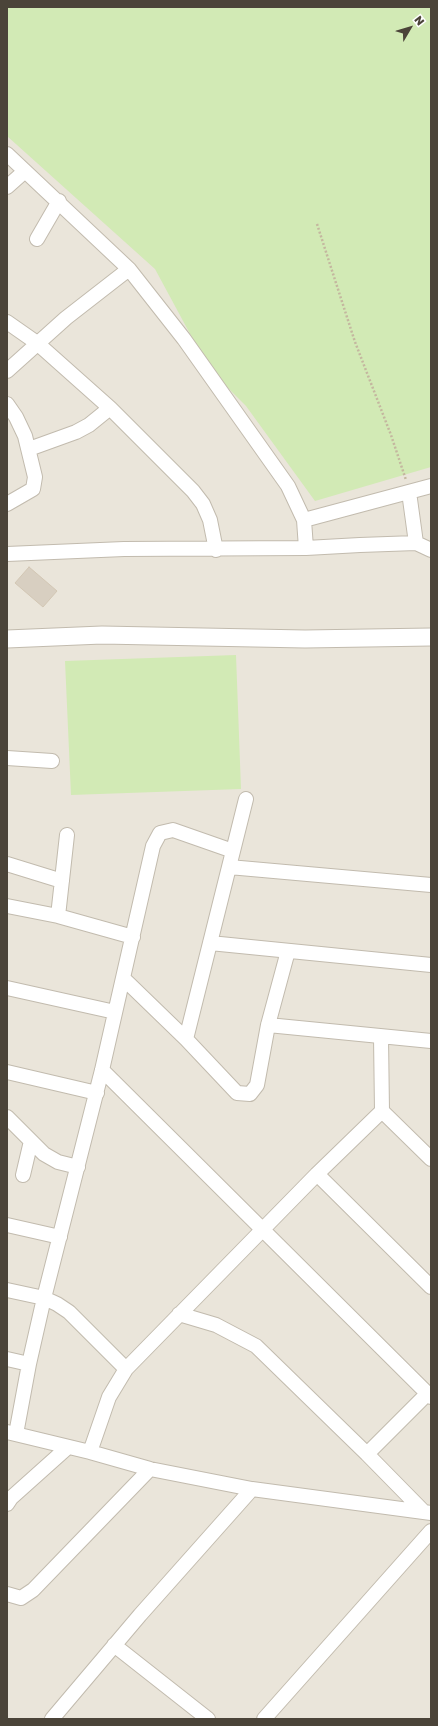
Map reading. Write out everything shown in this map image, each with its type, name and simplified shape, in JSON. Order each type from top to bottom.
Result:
[{"type":"street","points":[[7,154],[59,201],[129,269],[184,339],[288,486],[304,520],[306,548]]},
{"type":"street","points":[[7,187],[25,171]]},
{"type":"street","points":[[37,238],[59,201]]},
{"type":"street","points":[[7,371],[66,318],[129,269]]},
{"type":"street","points":[[9,326],[37,343],[110,408],[193,491],[203,504],[210,520],[216,550]]},
{"type":"street","points":[[7,404],[16,417],[29,449],[35,477],[35,484],[32,489],[7,504]]},
{"type":"street","points":[[29,449],[72,434],[89,424],[110,408]]},
{"type":"street","points":[[304,520],[431,486]]},
{"type":"street","points":[[409,492],[416,543]]},
{"type":"street","points":[[7,554],[124,549],[216,550],[306,548],[360,544],[416,543],[431,550]]},
{"type":"street","points":[[7,639],[102,635],[305,639],[431,637]]},
{"type":"street","points":[[7,758],[52,761]]},
{"type":"street","points":[[186,1039],[246,799]]},
{"type":"street","points":[[233,851],[173,830],[160,833],[153,846],[102,1070],[44,1298],[12,1433],[90,1452],[150,1469],[252,1489],[427,1512]]},
{"type":"street","points":[[58,916],[67,835]]},
{"type":"street","points":[[7,864],[62,881]]},
{"type":"street","points":[[229,867],[431,885]]},
{"type":"street","points":[[7,906],[58,916],[133,938]]},
{"type":"street","points":[[210,943],[431,965]]},
{"type":"street","points":[[123,978],[186,1039],[237,1093],[250,1094],[257,1085],[268,1026],[288,951]]},
{"type":"street","points":[[7,988],[115,1012]]},
{"type":"street","points":[[268,1026],[431,1042]]},
{"type":"street","points":[[381,1037],[382,1111],[431,1159]]},
{"type":"street","points":[[102,1070],[429,1396],[367,1454]]},
{"type":"street","points":[[7,1072],[96,1093]]},
{"type":"street","points":[[90,1452],[109,1397],[126,1369],[261,1230],[382,1111]]},
{"type":"street","points":[[7,1117],[44,1154],[58,1162],[78,1167]]},
{"type":"street","points":[[23,1175],[31,1141]]},
{"type":"street","points":[[317,1174],[431,1286]]},
{"type":"street","points":[[7,1225],[60,1237]]},
{"type":"street","points":[[7,1290],[44,1298],[57,1304],[69,1312],[126,1369]]},
{"type":"street","points":[[179,1314],[216,1326],[256,1346],[427,1512]]},
{"type":"street","points":[[7,1359],[29,1364]]},
{"type":"street","points":[[7,1504],[11,1498],[68,1447]]},
{"type":"street","points":[[7,1594],[21,1598],[33,1590],[150,1469]]},
{"type":"street","points":[[52,1719],[114,1645],[252,1489]]},
{"type":"street","points":[[264,1719],[431,1531]]},
{"type":"street","points":[[114,1645],[208,1719]]},
{"type":"path","points":[[317,224],[355,342],[391,435],[409,492]]},
{"type":"shaded area","points":[[7,7],[431,7],[431,1719],[7,1719]]},
{"type":"green space","points":[[7,7],[431,7],[431,467],[315,501],[246,406],[209,369],[155,269],[7,136]]},
{"type":"green space","points":[[236,655],[241,789],[71,795],[65,661]]},
{"type":"building","points":[[29,567],[57,591],[43,607],[15,583]]}]
